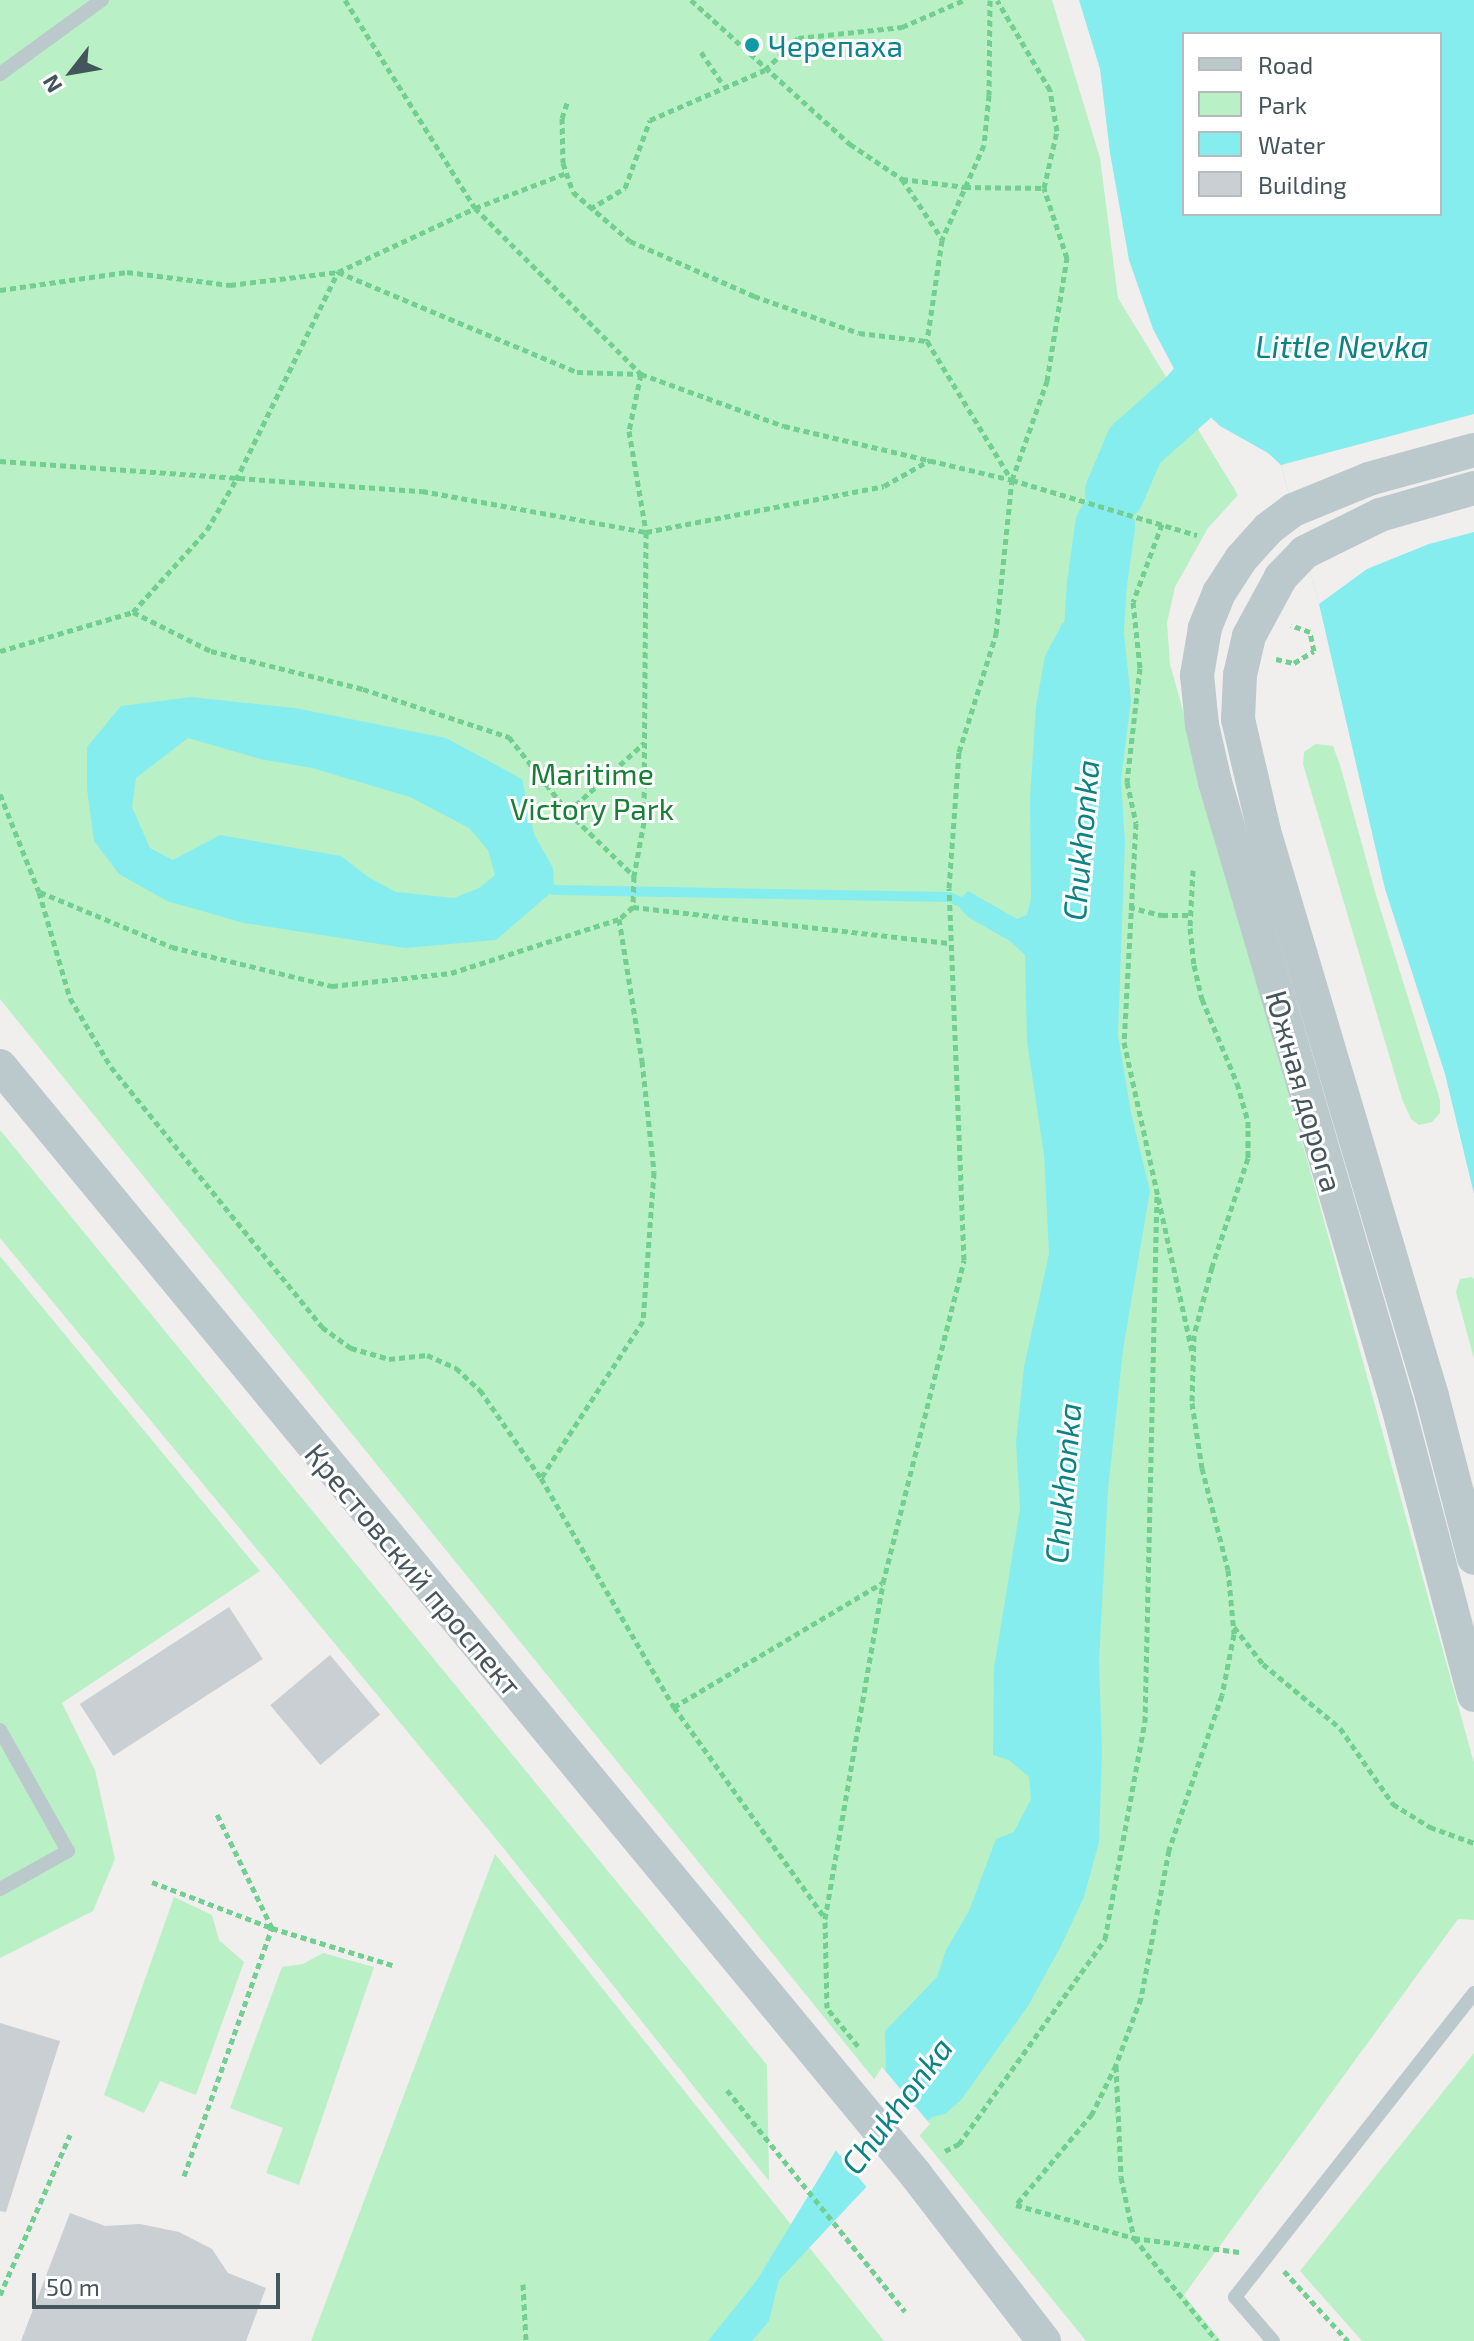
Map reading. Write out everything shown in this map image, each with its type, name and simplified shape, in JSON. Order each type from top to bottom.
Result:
[{"type":"street","name":"Южная дорога","points":[[1474,450],[1369,479],[1293,510],[1268,529],[1241,559],[1219,593],[1205,628],[1197,675],[1202,725],[1231,841],[1397,1403],[1474,1695]]},
{"type":"street","name":"Южная дорога","points":[[1474,488],[1380,515],[1305,552],[1281,577],[1249,636],[1240,675],[1238,719],[1264,831],[1432,1396],[1474,1558]]},
{"type":"street","name":"Крестовский проспект","points":[[0,1066],[916,2175],[1043,2340]]},
{"type":"lane","points":[[0,74],[102,0]]},
{"type":"lane","points":[[0,1730],[68,1851],[0,1889]]},
{"type":"lane","points":[[1273,2341],[1235,2297],[1474,1993]]},
{"type":"path","points":[[345,0],[475,208],[641,374]]},
{"type":"path","points":[[691,0],[850,144],[902,179],[942,240]]},
{"type":"path","points":[[590,209],[625,188],[650,120],[723,85],[765,70],[798,38],[902,27],[964,0]]},
{"type":"path","points":[[990,0],[989,95],[984,145],[942,240],[927,341],[1012,480]]},
{"type":"path","points":[[858,2046],[827,2008],[825,1919],[883,1583],[964,1260],[948,906],[959,752],[996,634],[1012,480],[1047,381],[1067,258],[1044,188],[1057,131],[1050,90],[997,0]]},
{"type":"path","points":[[701,52],[723,85]]},
{"type":"path","points":[[567,103],[562,118],[566,173],[573,192],[630,241],[754,296],[859,333],[927,341]]},
{"type":"path","points":[[0,290],[127,272],[230,285],[338,272],[475,208],[566,173]]},
{"type":"path","points":[[902,179],[965,187],[1044,188]]},
{"type":"path","points":[[338,272],[577,372],[641,374],[784,426],[1012,480],[1197,535]]},
{"type":"path","points":[[0,651],[133,612],[207,530],[236,480],[338,272]]},
{"type":"path","points":[[39,892],[172,947],[332,986],[451,973],[619,919],[634,904],[634,876],[644,822],[646,532],[629,431],[641,374]]},
{"type":"path","points":[[0,461],[422,491],[646,532],[884,486],[930,460]]},
{"type":"path","points":[[1162,524],[1133,602],[1140,668],[1127,782],[1136,823],[1124,1042],[1193,1357]]},
{"type":"path","points":[[133,612],[211,651],[363,689],[509,737],[568,812],[634,876]]},
{"type":"path","points":[[1276,659],[1294,663],[1314,651],[1310,632],[1298,627]]},
{"type":"path","points":[[568,812],[644,742]]},
{"type":"path","points":[[0,794],[39,892],[70,998],[111,1067],[322,1327],[351,1348],[389,1359],[427,1355],[456,1368],[480,1390],[541,1478],[674,1707],[825,1919]]},
{"type":"path","points":[[1193,870],[1191,915],[1194,965],[1202,999],[1237,1083],[1248,1121],[1248,1158],[1212,1267],[1194,1335],[1193,1357],[1192,1403],[1202,1468],[1228,1570],[1233,1625],[1222,1695],[1169,1850],[1141,1998],[1116,2065],[1092,2114],[1016,2205],[1134,2238],[1265,2256],[1296,2281],[1348,2341]]},
{"type":"path","points":[[634,904],[951,943]]},
{"type":"path","points":[[1129,907],[1162,915],[1191,915]]},
{"type":"path","points":[[541,1478],[643,1321],[654,1172],[642,1061],[619,919]]},
{"type":"path","points":[[945,2151],[959,2144],[1105,1939],[1145,1722],[1157,1195]]},
{"type":"path","points":[[674,1707],[883,1583]]},
{"type":"path","points":[[1233,1625],[1263,1664],[1302,1693],[1340,1728],[1393,1804],[1430,1827],[1474,1843]]},
{"type":"path","points":[[184,2176],[272,1928],[216,1812]]},
{"type":"path","points":[[152,1882],[272,1928],[392,1965]]},
{"type":"path","points":[[1116,2065],[1121,2177],[1134,2238],[1217,2341]]},
{"type":"path","points":[[727,2090],[905,2311]]},
{"type":"path","points":[[0,2295],[70,2135]]},
{"type":"path","points":[[523,2284],[526,2341]]},
{"type":"green space","name":"Maritime Victory Park","points":[[0,0],[1052,0],[1100,158],[1118,298],[1238,495],[1208,528],[1175,587],[1167,623],[1170,664],[1474,1763],[1474,1920],[1458,1919],[1184,2295],[1221,2341],[1086,2341],[0,999]]},
{"type":"green space","points":[[1316,744],[1333,746],[1340,765],[1376,895],[1440,1100],[1440,1113],[1432,1122],[1419,1125],[1411,1119],[1402,1099],[1303,764],[1304,752]]},
{"type":"green space","points":[[0,1130],[767,2065],[769,2181],[501,1845],[0,1238]]},
{"type":"green space","points":[[0,1256],[260,1571],[62,1703],[95,1770],[115,1859],[93,1911],[0,1958]]},
{"type":"green space","points":[[1472,1277],[1474,1359],[1456,1292],[1460,1279]]},
{"type":"green space","points":[[495,1854],[884,2341],[311,2341]]},
{"type":"green space","points":[[174,1897],[212,1915],[219,1940],[244,1962],[196,2095],[160,2081],[144,2113],[104,2095]]},
{"type":"green space","points":[[323,1953],[374,1967],[299,2185],[266,2173],[283,2128],[230,2108],[282,1967],[303,1964]]},
{"type":"green space","points":[[1474,2053],[1474,2341],[1362,2341],[1300,2271]]},
{"type":"water","name":"Little Nevka","points":[[1079,0],[1474,0],[1474,1194],[1445,1074],[1385,889],[1319,604],[1281,465],[1268,453],[1220,426],[1189,397],[1153,329],[1129,260],[1110,153],[1100,69]]},
{"type":"water","points":[[1082,607],[1096,608],[1124,633],[1131,700],[1121,779],[1125,842],[1118,1035],[1131,1113],[1150,1191],[1123,1350],[1108,1490],[1099,1661],[1102,1752],[1099,1842],[1084,1897],[1061,1946],[1028,2006],[961,2100],[945,2114],[932,2117],[779,2280],[769,2321],[752,2341],[708,2341],[757,2280],[886,2068],[885,2031],[937,1977],[946,1950],[969,1911],[996,1839],[1014,1832],[1031,1799],[1029,1777],[1009,1760],[993,1755],[994,1668],[1020,1508],[1016,1442],[1024,1367],[1049,1254],[1044,1155],[1027,1042],[1025,955],[1010,941],[968,917],[959,907],[959,900],[968,891],[1017,919],[1027,915],[1031,898],[1030,798],[1036,706],[1045,656],[1062,624]]},
{"type":"water","points":[[191,697],[295,708],[446,738],[522,779],[534,834],[553,868],[554,890],[496,940],[405,948],[244,923],[167,901],[119,874],[94,841],[87,789],[87,747],[121,706]],"holes":[[[188,738],[260,759],[312,768],[410,797],[469,828],[488,850],[495,875],[479,888],[454,898],[396,892],[368,877],[341,856],[220,835],[173,860],[150,848],[132,807],[136,778]]]},
{"type":"pier","points":[[1474,414],[1474,532],[1429,544],[1367,569],[1319,604],[1281,465]]},
{"type":"pier","points":[[882,2067],[930,2124],[869,2190],[833,2147]]},
{"type":"building","points":[[229,1607],[263,1659],[113,1756],[80,1704]]},
{"type":"building","points":[[330,1655],[380,1715],[320,1765],[270,1705]]},
{"type":"building","points":[[0,2023],[60,2041],[6,2212],[0,2211]]},
{"type":"building","points":[[70,2213],[105,2226],[140,2224],[179,2232],[212,2249],[228,2273],[266,2288],[246,2341],[21,2341]]},
{"type":"waterway","name":"Chukhonka","points":[[1115,492],[1135,445],[1189,397],[1241,336]]},
{"type":"waterway","name":"Chukhonka","points":[[1090,691],[1097,584],[1105,526]]},
{"type":"waterway","points":[[554,890],[949,897],[970,906]]},
{"type":"place","name":"Черепаха","points":[[752,45]]}]
